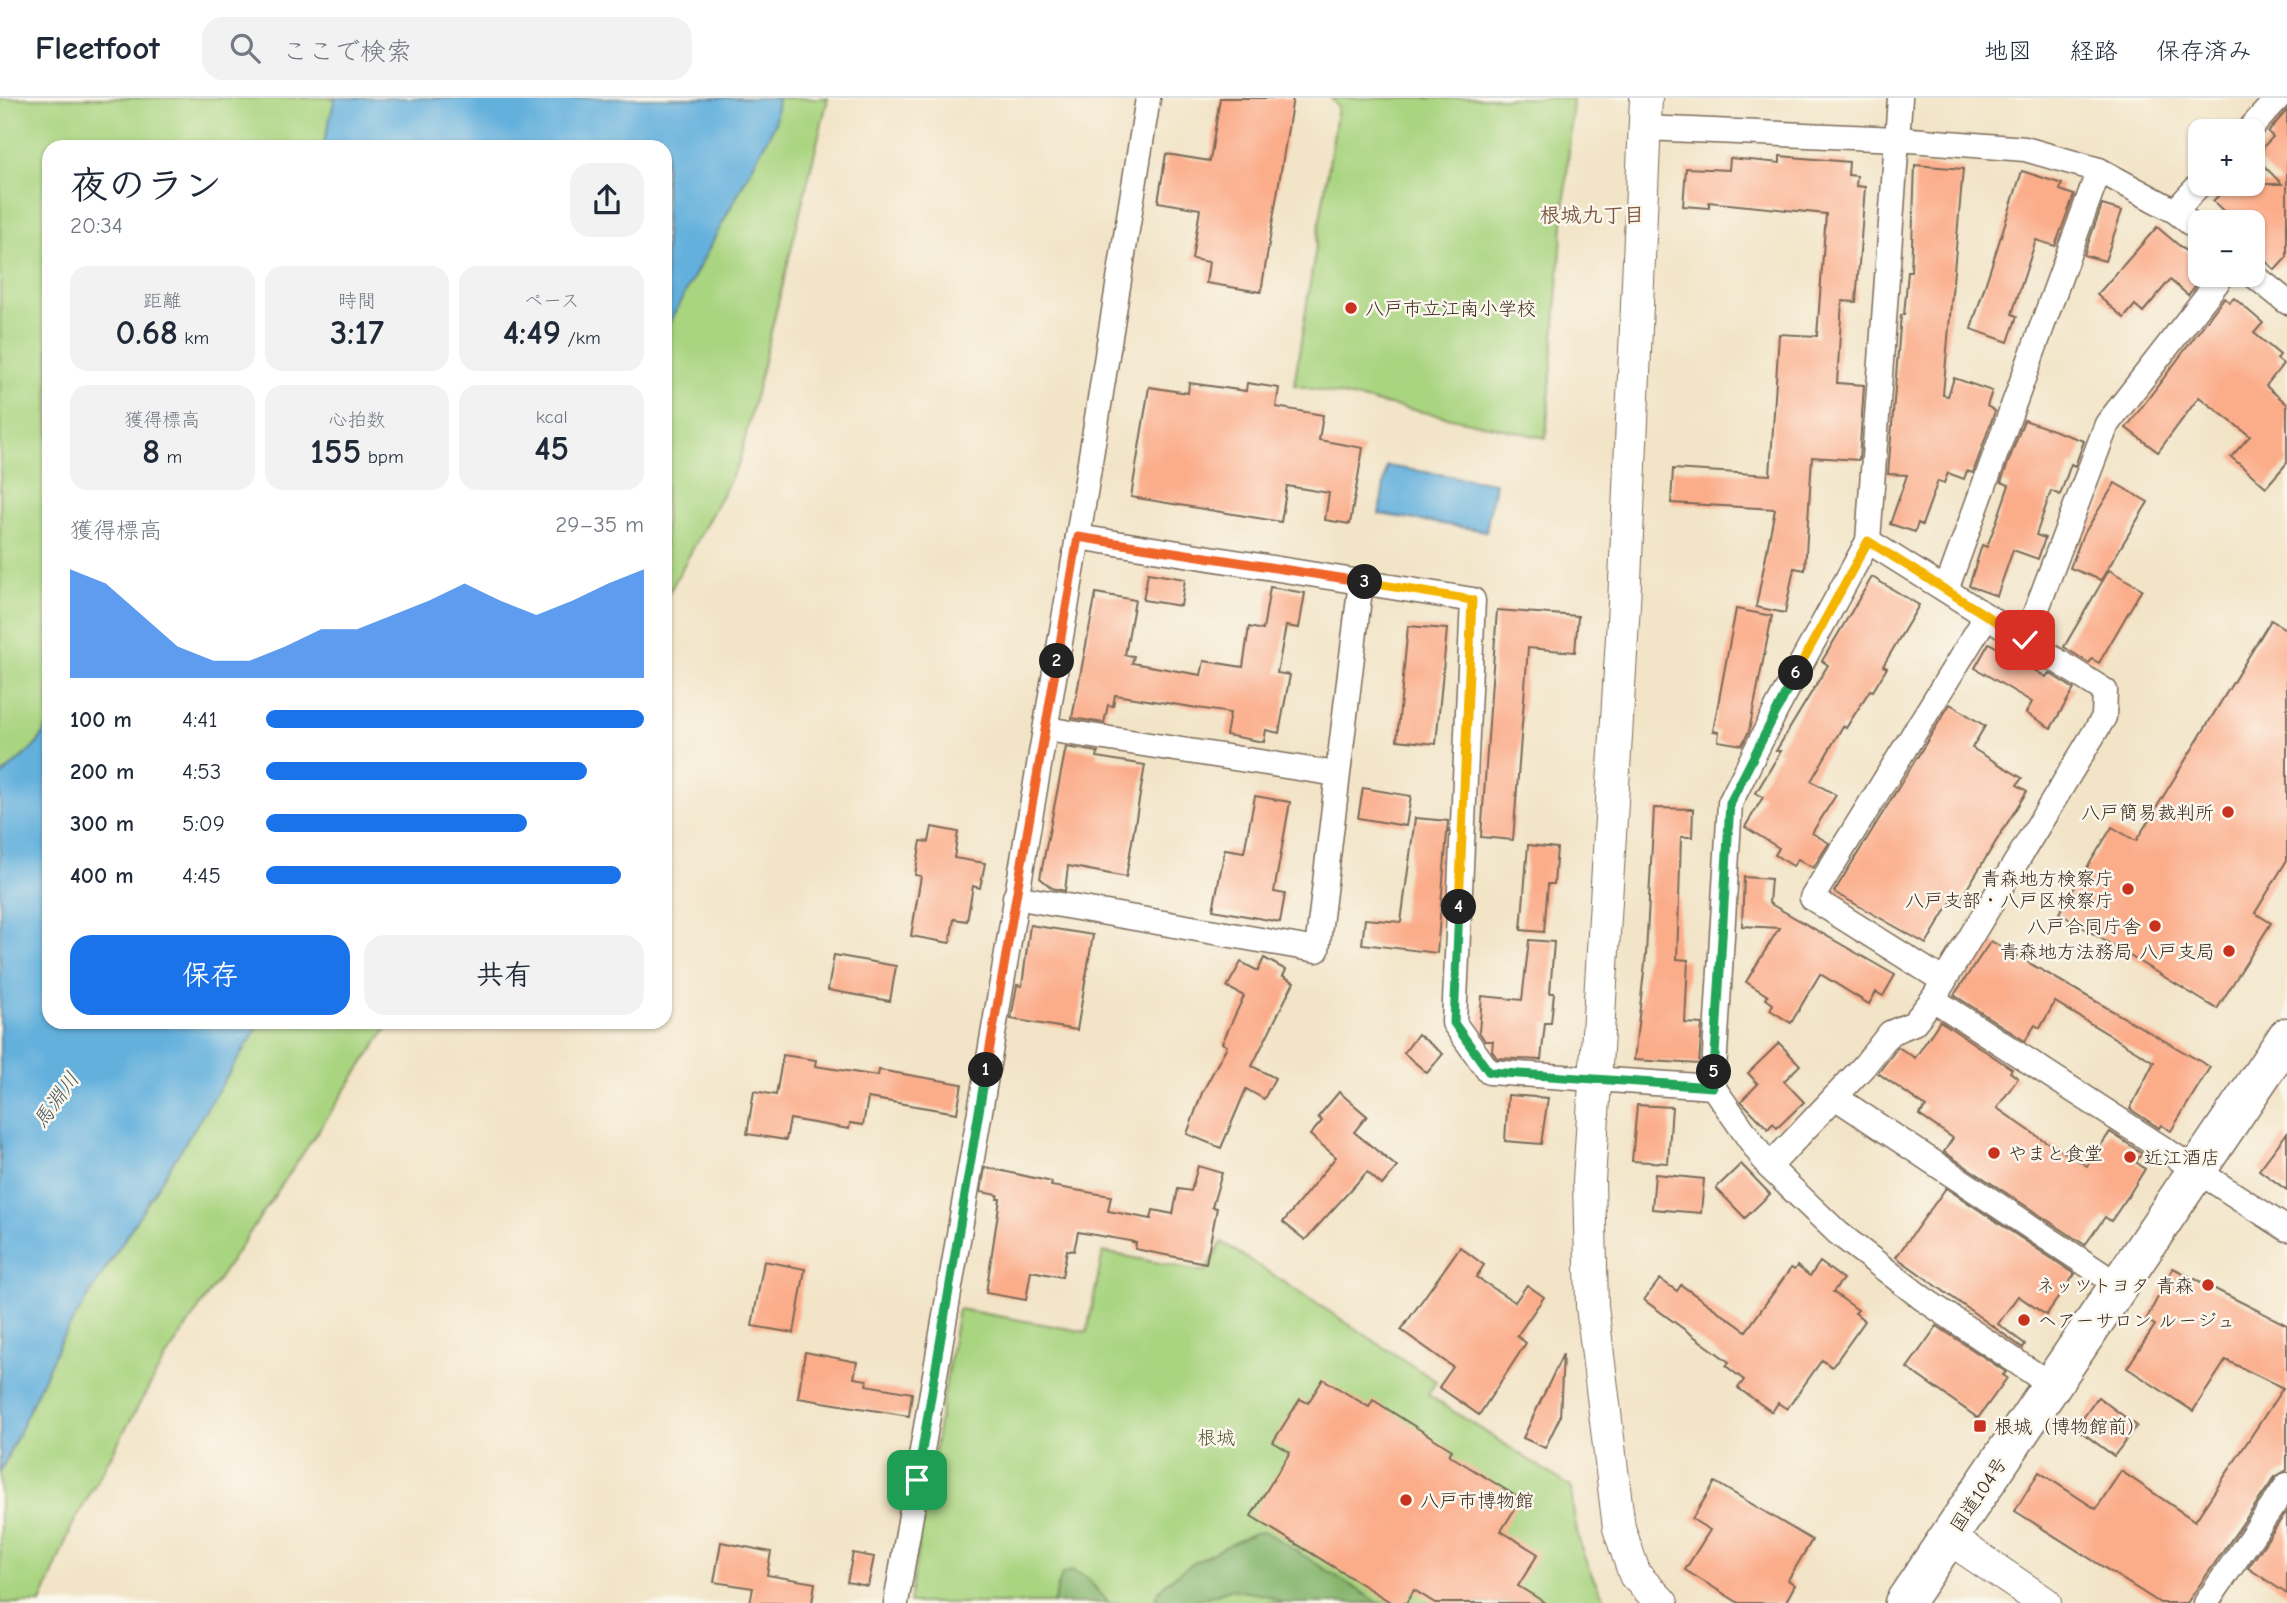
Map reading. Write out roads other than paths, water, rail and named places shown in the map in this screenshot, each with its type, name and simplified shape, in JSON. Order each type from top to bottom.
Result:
[{"type":"highway","name":"国道104号","points":[[1904,1603],[2287,1037]]},
{"type":"street","points":[[896,1603],[1078,537],[1148,98]]},
{"type":"street","points":[[1900,98],[1868,541],[1777,708],[1730,803],[1713,1087],[1769,1167],[1838,1233],[1912,1290],[2051,1385]]},
{"type":"street","points":[[2259,119],[2278,98]]},
{"type":"street","points":[[1662,1603],[1636,1575],[1619,1528],[1592,1306],[1590,1181],[1624,604],[1645,113],[2025,149],[2099,170],[2175,211],[2188,221]]},
{"type":"street","points":[[1946,590],[2099,170]]},
{"type":"street","points":[[2175,211],[2189,196]]},
{"type":"street","points":[[2265,284],[2287,302]]},
{"type":"street","points":[[2025,640],[2107,424],[2214,287]]},
{"type":"street","points":[[1078,537],[1472,600],[1454,1023],[1489,1072],[1713,1087]]},
{"type":"street","points":[[1769,1167],[1890,1033],[1914,1023],[1938,990],[2104,717],[2105,691],[1868,541]]},
{"type":"street","points":[[1015,897],[1317,950],[1361,581]]},
{"type":"street","points":[[1986,617],[1812,898],[1938,990],[2196,1170],[2287,1229]]},
{"type":"street","points":[[1045,729],[1337,774]]},
{"type":"street","points":[[1835,1097],[2118,1285]]},
{"type":"street","points":[[2206,1603],[2287,1485]]},
{"type":"street","points":[[1949,1538],[2045,1603]]},
{"type":"water","points":[[335,98],[778,98],[775,124],[672,318],[672,140],[325,140]]},
{"type":"water","points":[[1387,466],[1495,483],[1486,531],[1379,514]]},
{"type":"water","name":"馬淵川","points":[[42,736],[42,1029],[257,1029],[61,1340],[0,1473],[0,777],[37,744]]},
{"type":"place","name":"八戸市立江南小学校","points":[[1351,308]]},
{"type":"place","name":"八戸簡易裁判所","points":[[2228,812]]},
{"type":"place","name":"青森地方検察庁 八戸支部・八戸区検察庁","points":[[2128,889]]},
{"type":"place","name":"八戸合同庁舎","points":[[2155,926]]},
{"type":"place","name":"青森地方法務局 八戸支局","points":[[2229,951]]},
{"type":"place","name":"やまと食堂","points":[[1994,1153]]},
{"type":"place","name":"近江酒店","points":[[2130,1157]]},
{"type":"place","name":"ネッツトヨタ 青森","points":[[2208,1285]]},
{"type":"place","name":"ヘアーサロン ルージュ","points":[[2024,1320]]},
{"type":"place","name":"根城（博物館前）","points":[[1980,1426]]},
{"type":"place","name":"八戸市博物館","points":[[1406,1500]]},
{"type":"district","name":"根城九丁目","points":[[1592,215]]},
{"type":"park label","name":"根城","points":[[1216,1437]]}]
